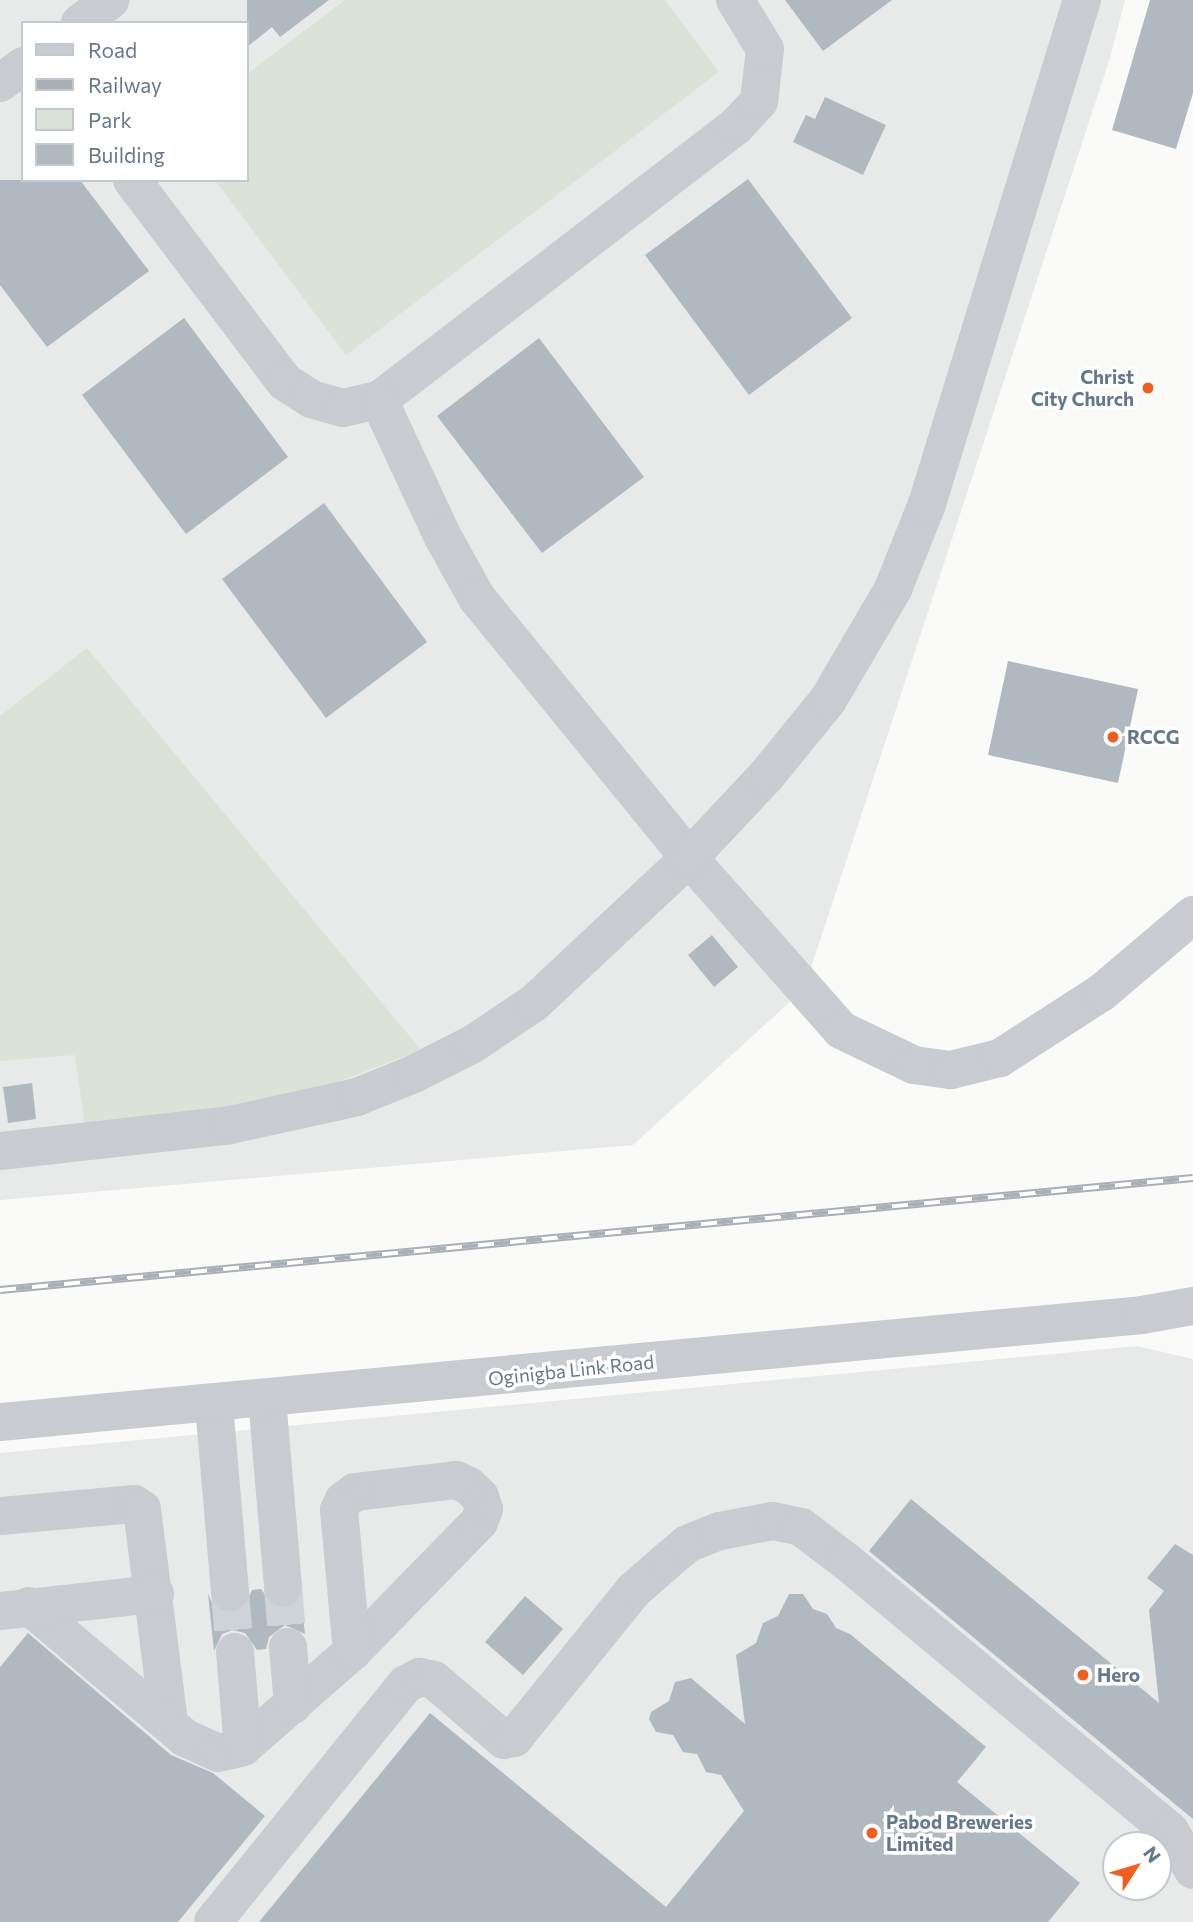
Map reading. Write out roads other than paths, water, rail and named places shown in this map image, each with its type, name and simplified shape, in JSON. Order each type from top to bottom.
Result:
[{"type":"street","points":[[83,21],[110,0]]},
{"type":"street","points":[[134,182],[285,382],[311,399],[343,408],[379,400],[736,126],[759,101],[765,48],[735,0]]},
{"type":"street","points":[[0,1151],[230,1125],[357,1097],[414,1074],[473,1044],[534,1003],[689,858],[767,775],[828,700],[893,589],[931,491],[1082,0]]},
{"type":"street","points":[[0,83],[21,67]]},
{"type":"street","points":[[379,400],[443,537],[477,598],[689,858],[841,1030],[914,1065],[951,1070],[1000,1058],[1101,993],[1190,923]]},
{"type":"street","name":"Oginigba Link Road","points":[[0,1422],[214,1405],[1142,1315],[1193,1306]]},
{"type":"street","points":[[1142,1315],[1193,1329]]},
{"type":"street","points":[[267,1399],[283,1587]]},
{"type":"street","points":[[214,1405],[230,1592]]},
{"type":"street","points":[[15,1608],[169,1724],[210,1751],[243,1747],[352,1652],[480,1522],[484,1510],[480,1497],[469,1486],[456,1480],[355,1492],[344,1500],[339,1510],[352,1652]]},
{"type":"street","points":[[0,1516],[134,1504],[146,1519],[169,1724]]},
{"type":"street","points":[[213,1922],[406,1684],[420,1677],[433,1680],[504,1740],[513,1738],[634,1590],[687,1544],[720,1531],[773,1521],[801,1527],[857,1569],[1170,1831],[1193,1870]]},
{"type":"street","points":[[225,1539],[279,1533]]},
{"type":"street","points":[[15,1608],[155,1594]]},
{"type":"street","points":[[288,1647],[293,1705]]},
{"type":"street","points":[[235,1652],[243,1747]]},
{"type":"tunnel","points":[[283,1587],[288,1647]]},
{"type":"tunnel","points":[[230,1592],[235,1652]]},
{"type":"railway","points":[[0,1290],[1193,1178]]},
{"type":"place","name":"Christ City Church","points":[[1148,388]]},
{"type":"place","name":"RCCG","points":[[1113,737]]},
{"type":"place","name":"Hero","points":[[1083,1675]]},
{"type":"place","name":"Pabod Breweries Limited","points":[[872,1833]]}]
